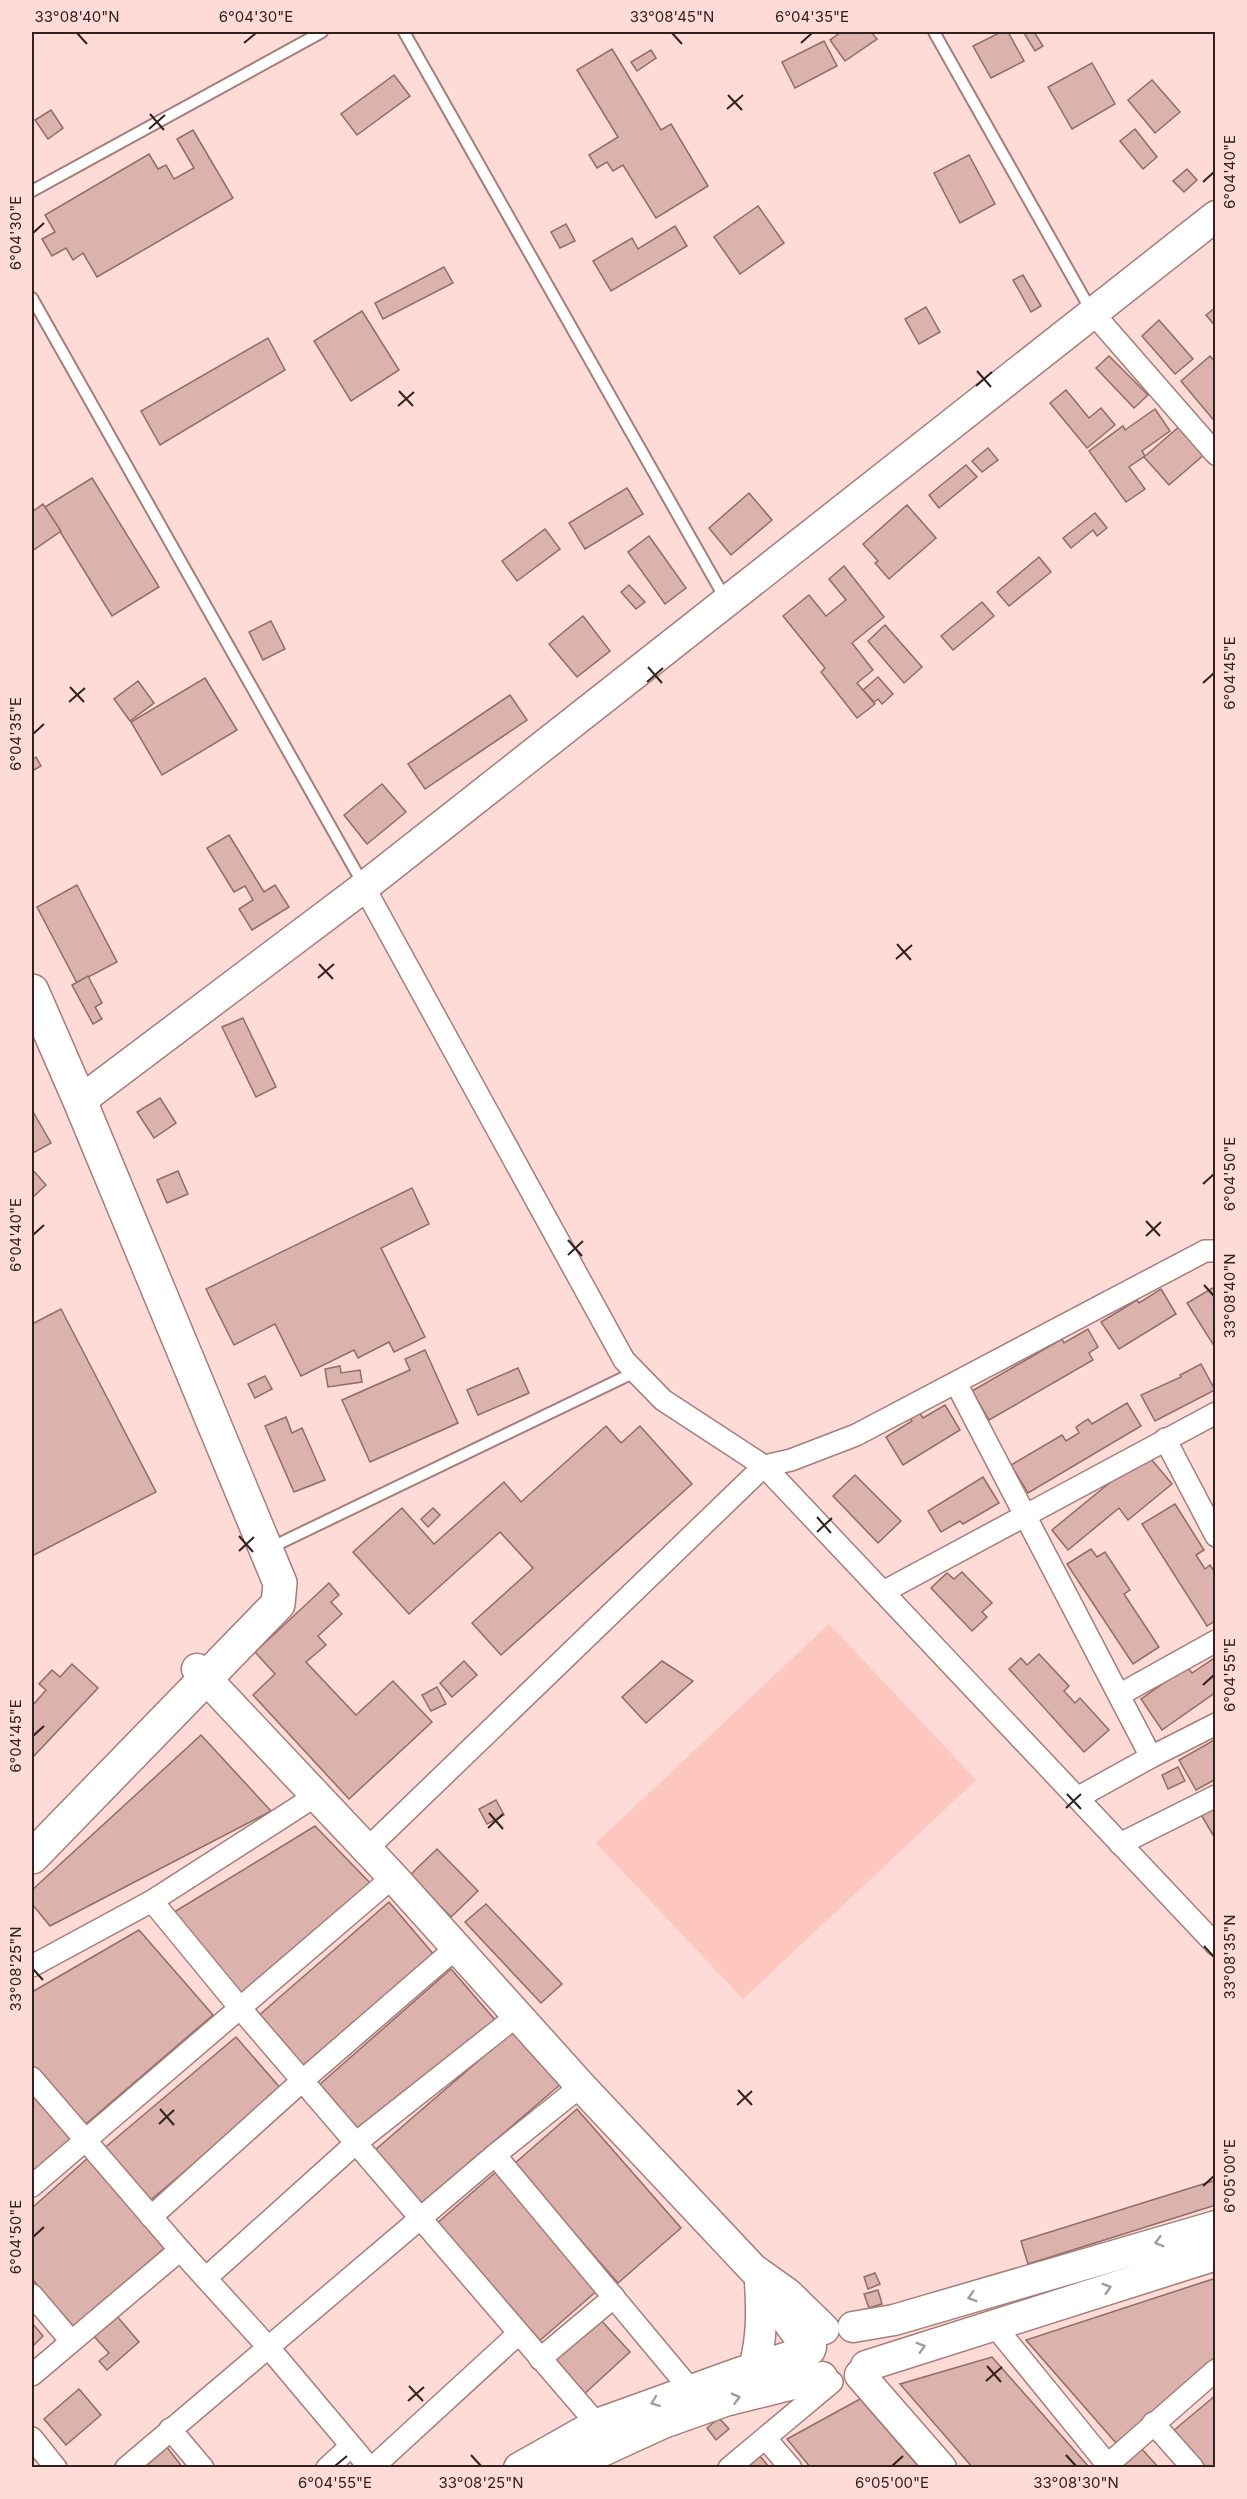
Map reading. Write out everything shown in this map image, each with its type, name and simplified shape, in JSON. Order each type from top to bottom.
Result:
[{"type":"main road","points":[[32,991],[280,1583],[278,1604],[201,1674],[32,1840]]},
{"type":"main road","points":[[32,1857],[201,1674]]},
{"type":"street","points":[[80,1101],[364,887],[1215,216]]},
{"type":"street","points":[[1092,312],[1215,454]]},
{"type":"street","points":[[364,887],[616,1348],[635,1372],[663,1400],[685,1417],[764,1466],[1215,1945]]},
{"type":"street","points":[[367,1849],[764,1466],[791,1460],[856,1435],[1205,1251],[1215,1251]]},
{"type":"street","points":[[956,1383],[1151,1757]]},
{"type":"street","points":[[883,1592],[1215,1413]]},
{"type":"street","points":[[1166,1439],[1215,1536]]},
{"type":"street","points":[[1119,1695],[1215,1641]]},
{"type":"street","points":[[201,1674],[393,1877],[581,2086],[757,2276],[788,2294],[835,2357],[941,2468]]},
{"type":"street","points":[[1077,1798],[1215,1724]]},
{"type":"street","points":[[32,1966],[152,1901],[317,1795]]},
{"type":"street","points":[[1120,1844],[1215,1796]]},
{"type":"street","points":[[32,2186],[393,1877]]},
{"type":"street","points":[[152,1901],[302,2081],[597,2424]]},
{"type":"street","points":[[151,2217],[302,2081],[457,1947]]},
{"type":"street","points":[[206,2278],[356,2143],[518,2015]]},
{"type":"street","points":[[32,2078],[371,2468],[518,2334]]},
{"type":"street","points":[[126,2468],[495,2155],[581,2086]]},
{"type":"street","points":[[495,2155],[691,2390]]},
{"type":"street","points":[[566,2468],[663,2423],[835,2357],[894,2320],[1215,2226]]},
{"type":"street","points":[[32,2375],[180,2250]]},
{"type":"street","points":[[519,2468],[597,2424],[754,2368],[835,2357],[993,2324],[1215,2254]]},
{"type":"street","points":[[754,2368],[760,2346],[761,2331],[757,2276]]},
{"type":"street","points":[[32,2295],[71,2341]]},
{"type":"street","points":[[540,2359],[614,2297]]},
{"type":"street","points":[[993,2324],[1105,2466],[1215,2370]]},
{"type":"street","points":[[729,2468],[766,2439],[835,2357]]},
{"type":"street","points":[[1153,2424],[1193,2468]]},
{"type":"street","points":[[170,2430],[203,2468]]},
{"type":"street","points":[[32,2438],[56,2468]]},
{"type":"street","points":[[766,2439],[791,2468]]},
{"type":"street","points":[[327,2468],[351,2446]]},
{"type":"lane","points":[[32,191],[322,32]]},
{"type":"lane","points":[[404,32],[726,600]]},
{"type":"lane","points":[[934,32],[1092,312]]},
{"type":"lane","points":[[32,298],[364,887]]},
{"type":"lane","points":[[270,1555],[635,1372]]},
{"type":"shaded area","points":[[829,1624],[976,1780],[743,1999],[596,1843]]},
{"type":"building","points":[[841,32],[871,32],[877,39],[845,61],[830,40]]},
{"type":"building","points":[[1001,32],[1008,32],[1024,61],[991,78],[973,46]]},
{"type":"building","points":[[1034,32],[1043,46],[1035,51],[1024,33]]},
{"type":"building","points":[[824,41],[837,66],[795,88],[782,62]]},
{"type":"building","points":[[612,49],[661,130],[671,124],[708,186],[656,218],[623,165],[613,171],[607,162],[597,168],[589,155],[618,137],[577,70]]},
{"type":"building","points":[[651,50],[656,58],[637,71],[631,62]]},
{"type":"building","points":[[1092,63],[1115,104],[1072,129],[1048,87]]},
{"type":"building","points":[[394,75],[410,96],[357,135],[341,114]]},
{"type":"building","points":[[1152,80],[1180,112],[1155,133],[1128,100]]},
{"type":"building","points":[[51,110],[63,128],[48,139],[35,120]]},
{"type":"building","points":[[1135,129],[1157,157],[1143,169],[1120,141]]},
{"type":"building","points":[[193,130],[233,198],[97,277],[83,253],[73,260],[66,248],[52,256],[42,239],[55,232],[45,215],[149,154],[158,169],[166,165],[174,179],[194,168],[177,139]]},
{"type":"building","points":[[969,155],[995,204],[960,223],[934,173]]},
{"type":"building","points":[[1187,169],[1197,180],[1184,192],[1173,181]]},
{"type":"building","points":[[758,206],[784,243],[740,274],[714,237]]},
{"type":"building","points":[[566,224],[575,241],[560,248],[551,232]]},
{"type":"building","points":[[675,226],[687,246],[611,291],[593,261],[632,238],[638,249]]},
{"type":"building","points":[[444,267],[453,283],[383,319],[375,303]]},
{"type":"building","points":[[1023,275],[1041,306],[1031,312],[1013,280]]},
{"type":"building","points":[[926,307],[940,332],[919,344],[905,319]]},
{"type":"building","points":[[1216,307],[1216,327],[1206,315]]},
{"type":"building","points":[[362,311],[399,370],[351,401],[314,341]]},
{"type":"building","points":[[1159,320],[1193,359],[1175,374],[1142,336]]},
{"type":"building","points":[[268,338],[285,370],[160,445],[141,411]]},
{"type":"building","points":[[1109,356],[1148,395],[1134,408],[1096,368]]},
{"type":"building","points":[[1210,356],[1216,363],[1216,423],[1181,381]]},
{"type":"building","points":[[1066,390],[1089,418],[1101,408],[1115,425],[1087,448],[1050,403]]},
{"type":"building","points":[[1155,409],[1170,431],[1142,451],[1145,456],[1129,467],[1145,489],[1126,502],[1089,451],[1123,426],[1125,430]]},
{"type":"building","points":[[1181,425],[1206,453],[1169,485],[1144,457]]},
{"type":"building","points":[[988,448],[998,460],[982,472],[972,461]]},
{"type":"building","points":[[966,465],[977,477],[939,508],[929,495]]},
{"type":"building","points":[[92,478],[159,587],[112,616],[45,507]]},
{"type":"building","points":[[627,488],[643,514],[585,549],[569,523]]},
{"type":"building","points":[[749,493],[772,520],[731,555],[709,528]]},
{"type":"building","points":[[43,504],[61,531],[32,551],[32,512]]},
{"type":"building","points":[[907,505],[936,538],[889,579],[875,563],[878,561],[863,544]]},
{"type":"building","points":[[1095,513],[1107,528],[1097,536],[1093,530],[1071,548],[1063,538]]},
{"type":"building","points":[[545,529],[560,549],[517,581],[502,561]]},
{"type":"building","points":[[649,536],[686,588],[665,604],[628,552]]},
{"type":"building","points":[[1039,557],[1051,572],[1009,606],[997,592]]},
{"type":"building","points":[[844,566],[884,617],[852,643],[873,670],[857,683],[875,704],[857,718],[821,672],[825,668],[783,616],[809,595],[826,616],[846,600],[829,579]]},
{"type":"building","points":[[629,585],[645,602],[636,609],[621,592]]},
{"type":"building","points":[[982,602],[994,616],[953,650],[941,636]]},
{"type":"building","points":[[583,616],[610,651],[577,677],[549,644]]},
{"type":"building","points":[[271,621],[285,649],[263,660],[249,632]]},
{"type":"building","points":[[885,625],[922,667],[904,683],[868,641]]},
{"type":"building","points":[[878,677],[893,694],[882,704],[878,699],[874,702],[863,690]]},
{"type":"building","points":[[205,678],[237,730],[162,775],[131,722]]},
{"type":"building","points":[[138,681],[154,703],[130,721],[114,699]]},
{"type":"building","points":[[510,695],[527,720],[425,789],[408,764]]},
{"type":"building","points":[[36,757],[41,766],[32,771],[32,760]]},
{"type":"building","points":[[382,784],[406,812],[367,844],[344,815]]},
{"type":"building","points":[[229,835],[264,892],[275,885],[289,907],[252,930],[239,909],[253,900],[245,886],[234,892],[207,848]]},
{"type":"building","points":[[77,885],[117,962],[77,983],[37,907]]},
{"type":"building","points":[[88,976],[102,1003],[95,1007],[102,1019],[93,1024],[72,985]]},
{"type":"building","points":[[243,1018],[276,1087],[256,1097],[222,1027]]},
{"type":"building","points":[[160,1098],[176,1123],[154,1138],[137,1112]]},
{"type":"building","points":[[32,1110],[51,1143],[33,1153],[32,1151]]},
{"type":"building","points":[[32,1169],[46,1185],[32,1198]]},
{"type":"building","points":[[178,1171],[188,1194],[167,1203],[157,1180]]},
{"type":"building","points":[[412,1188],[429,1224],[381,1248],[425,1337],[394,1352],[389,1342],[358,1358],[354,1350],[301,1376],[275,1324],[234,1345],[206,1289]]},
{"type":"building","points":[[1216,1286],[1216,1349],[1187,1303]]},
{"type":"building","points":[[1161,1289],[1176,1314],[1119,1349],[1101,1322],[1137,1300],[1139,1303]]},
{"type":"building","points":[[61,1309],[156,1492],[32,1556],[32,1324]]},
{"type":"building","points":[[1088,1329],[1098,1347],[1089,1353],[1093,1360],[989,1420],[972,1391],[1062,1339],[1064,1343]]},
{"type":"building","points":[[425,1350],[458,1423],[370,1462],[342,1400],[410,1370],[405,1359]]},
{"type":"building","points":[[1201,1364],[1215,1390],[1155,1421],[1141,1395],[1181,1377],[1180,1375]]},
{"type":"building","points":[[340,1366],[341,1373],[360,1370],[362,1382],[328,1387],[325,1369]]},
{"type":"building","points":[[518,1368],[529,1393],[478,1415],[467,1390]]},
{"type":"building","points":[[265,1376],[272,1389],[255,1398],[248,1384]]},
{"type":"building","points":[[1127,1403],[1141,1426],[1028,1493],[1011,1465],[1062,1435],[1066,1441],[1079,1433],[1076,1427],[1088,1419],[1092,1424]]},
{"type":"building","points":[[945,1405],[960,1430],[903,1465],[886,1437],[912,1421],[910,1418],[919,1412],[923,1418]]},
{"type":"building","points":[[286,1417],[292,1433],[302,1428],[325,1480],[294,1492],[265,1426]]},
{"type":"building","points":[[606,1426],[621,1443],[640,1426],[692,1484],[501,1655],[472,1623],[533,1568],[500,1532],[409,1614],[353,1552],[402,1508],[434,1544],[504,1482],[521,1502]]},
{"type":"building","points":[[1146,1453],[1172,1484],[1128,1520],[1119,1508],[1068,1550],[1052,1530]]},
{"type":"building","points":[[855,1475],[901,1521],[878,1543],[833,1496]]},
{"type":"building","points":[[983,1477],[999,1503],[963,1524],[960,1521],[941,1532],[928,1511]]},
{"type":"building","points":[[1175,1504],[1204,1550],[1196,1555],[1205,1569],[1210,1565],[1216,1574],[1216,1620],[1207,1626],[1142,1524]]},
{"type":"building","points":[[433,1508],[440,1515],[428,1527],[421,1519]]},
{"type":"building","points":[[1091,1549],[1097,1557],[1105,1552],[1130,1590],[1124,1594],[1159,1647],[1133,1664],[1067,1564]]},
{"type":"building","points":[[962,1572],[992,1603],[982,1612],[987,1617],[972,1631],[931,1588],[947,1573],[954,1579]]},
{"type":"building","points":[[329,1583],[339,1595],[331,1602],[342,1614],[318,1636],[326,1645],[306,1662],[356,1715],[393,1681],[432,1722],[349,1799],[253,1695],[275,1674],[255,1652]]},
{"type":"building","points":[[1039,1654],[1069,1686],[1064,1691],[1075,1703],[1080,1698],[1109,1730],[1084,1752],[1009,1669],[1021,1658],[1027,1665]]},
{"type":"building","points":[[1216,1657],[1216,1692],[1162,1730],[1141,1699],[1187,1667],[1192,1673]]},
{"type":"building","points":[[464,1661],[477,1675],[452,1697],[440,1683]]},
{"type":"building","points":[[662,1661],[693,1681],[646,1723],[622,1697]]},
{"type":"building","points":[[72,1664],[98,1688],[32,1758],[32,1706],[46,1690],[39,1684],[52,1670],[60,1677]]},
{"type":"building","points":[[437,1687],[446,1704],[431,1711],[422,1695]]},
{"type":"building","points":[[201,1735],[271,1811],[50,1926],[32,1904],[32,1890]]},
{"type":"building","points":[[1216,1739],[1216,1779],[1196,1790],[1179,1760]]},
{"type":"building","points":[[1178,1767],[1185,1781],[1168,1789],[1162,1775]]},
{"type":"building","points":[[1216,1797],[1216,1840],[1197,1808]]},
{"type":"building","points":[[496,1800],[504,1815],[487,1824],[479,1809]]},
{"type":"building","points":[[315,1826],[371,1884],[245,1998],[171,1914]]},
{"type":"building","points":[[437,1849],[478,1891],[451,1917],[410,1875]]},
{"type":"building","points":[[389,1902],[435,1956],[304,2070],[257,2017]]},
{"type":"building","points":[[486,1904],[562,1984],[541,2003],[465,1922]]},
{"type":"building","points":[[139,1930],[213,2015],[80,2129],[32,2070],[32,1992]]},
{"type":"building","points":[[451,1969],[496,2021],[364,2137],[319,2085]]},
{"type":"building","points":[[514,2030],[561,2084],[421,2204],[375,2150]]},
{"type":"building","points":[[236,2037],[282,2090],[147,2203],[102,2150]]},
{"type":"building","points":[[32,2093],[71,2139],[32,2173]]},
{"type":"building","points":[[577,2109],[681,2228],[618,2283],[514,2164]]},
{"type":"building","points":[[89,2157],[167,2246],[74,2327],[32,2279],[32,2208]]},
{"type":"building","points":[[497,2171],[599,2289],[537,2343],[435,2225]]},
{"type":"building","points":[[1216,2180],[1216,2205],[1028,2264],[1021,2241]]},
{"type":"building","points":[[875,2273],[880,2284],[868,2289],[864,2277]]},
{"type":"building","points":[[1216,2278],[1216,2356],[1116,2443],[1026,2340]]},
{"type":"building","points":[[878,2290],[882,2304],[869,2308],[864,2294]]},
{"type":"building","points":[[115,2314],[139,2342],[107,2370],[99,2361],[109,2353],[92,2334]]},
{"type":"building","points":[[598,2317],[630,2352],[582,2396],[550,2361]]},
{"type":"building","points":[[32,2323],[43,2336],[32,2347]]},
{"type":"building","points":[[992,2357],[1088,2468],[973,2468],[900,2384]]},
{"type":"building","points":[[79,2389],[101,2415],[66,2445],[44,2419]]},
{"type":"building","points":[[1216,2395],[1216,2468],[1204,2468],[1173,2431]]},
{"type":"building","points":[[860,2399],[920,2468],[811,2468],[787,2439]]},
{"type":"building","points":[[719,2418],[729,2429],[716,2440],[707,2428]]},
{"type":"building","points":[[166,2446],[183,2468],[140,2468]]},
{"type":"building","points":[[1140,2447],[1159,2468],[1118,2468]]},
{"type":"building","points":[[755,2450],[770,2468],[734,2468]]}]
